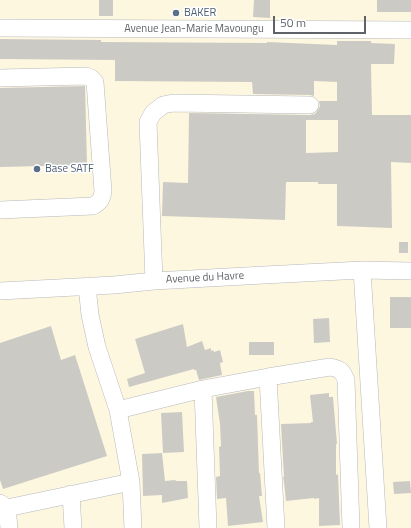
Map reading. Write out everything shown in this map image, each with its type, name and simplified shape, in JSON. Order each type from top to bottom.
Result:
[{"type":"street","name":"Avenue Jean-Marie Mavoungu","points":[[0,28],[411,30]]},
{"type":"street","points":[[0,78],[86,76],[95,82],[103,197],[93,206],[0,210]]},
{"type":"street","points":[[154,281],[148,122],[153,113],[163,105],[173,103],[310,105]]},
{"type":"street","points":[[362,270],[378,528]]},
{"type":"street","name":"Avenue du Havre","points":[[0,291],[362,270],[411,271]]},
{"type":"street","points":[[86,286],[90,315],[97,347],[118,410],[131,482],[133,528]]},
{"type":"street","points":[[118,410],[203,389],[330,367],[338,369],[343,372],[346,380],[351,528]]},
{"type":"street","points":[[268,377],[276,528]]},
{"type":"street","points":[[203,389],[208,528]]},
{"type":"street","points":[[9,528],[4,506],[131,482]]},
{"type":"street","points":[[71,494],[73,528]]},
{"type":"shaded area","points":[[0,0],[411,0],[411,528],[0,528]]},
{"type":"building","points":[[99,0],[113,0],[113,16],[99,16]]},
{"type":"building","points":[[254,0],[270,0],[270,18],[253,17]]},
{"type":"building","points":[[377,0],[411,0],[411,12],[377,12]]},
{"type":"building","points":[[0,39],[101,40],[101,42],[267,42],[337,45],[337,41],[371,41],[371,43],[395,44],[394,64],[371,64],[372,115],[411,115],[411,163],[391,162],[392,228],[337,226],[337,184],[318,184],[318,182],[286,182],[285,220],[162,216],[163,182],[188,183],[189,113],[315,114],[320,106],[319,101],[337,101],[337,82],[314,81],[314,96],[253,94],[252,82],[115,81],[115,60],[0,59]],"holes":[[[306,120],[338,120],[338,152],[306,153]]]},
{"type":"building","points":[[85,86],[87,165],[0,167],[0,88]]},
{"type":"building","points":[[399,242],[408,242],[408,253],[399,253]]},
{"type":"building","points":[[390,297],[411,297],[411,328],[390,328]]},
{"type":"building","points":[[329,318],[330,342],[314,343],[313,319]]},
{"type":"building","points":[[183,324],[187,347],[202,341],[205,350],[211,348],[211,351],[213,350],[214,352],[220,350],[223,362],[220,363],[222,375],[199,380],[196,370],[194,369],[129,387],[127,379],[145,373],[135,339]]},
{"type":"building","points":[[51,326],[61,360],[75,355],[107,456],[3,489],[0,480],[0,343]]},
{"type":"building","points":[[249,342],[274,342],[274,355],[249,355]]},
{"type":"building","points":[[254,391],[255,415],[257,415],[259,473],[262,496],[259,496],[263,522],[228,526],[226,498],[217,499],[216,477],[220,476],[219,447],[221,446],[220,424],[216,397]]},
{"type":"building","points":[[329,393],[329,397],[333,397],[337,444],[336,475],[338,474],[340,525],[319,526],[319,498],[286,501],[283,477],[281,424],[313,422],[310,395]]},
{"type":"building","points":[[182,412],[184,452],[163,453],[161,413]]},
{"type":"building","points":[[162,453],[165,481],[187,481],[188,498],[162,503],[162,495],[143,496],[142,454]]},
{"type":"building","points":[[410,481],[411,493],[394,494],[393,482]]},
{"type":"place","name":"BAKER","points":[[176,13]]},
{"type":"place","name":"Base SATF","points":[[37,169]]}]
